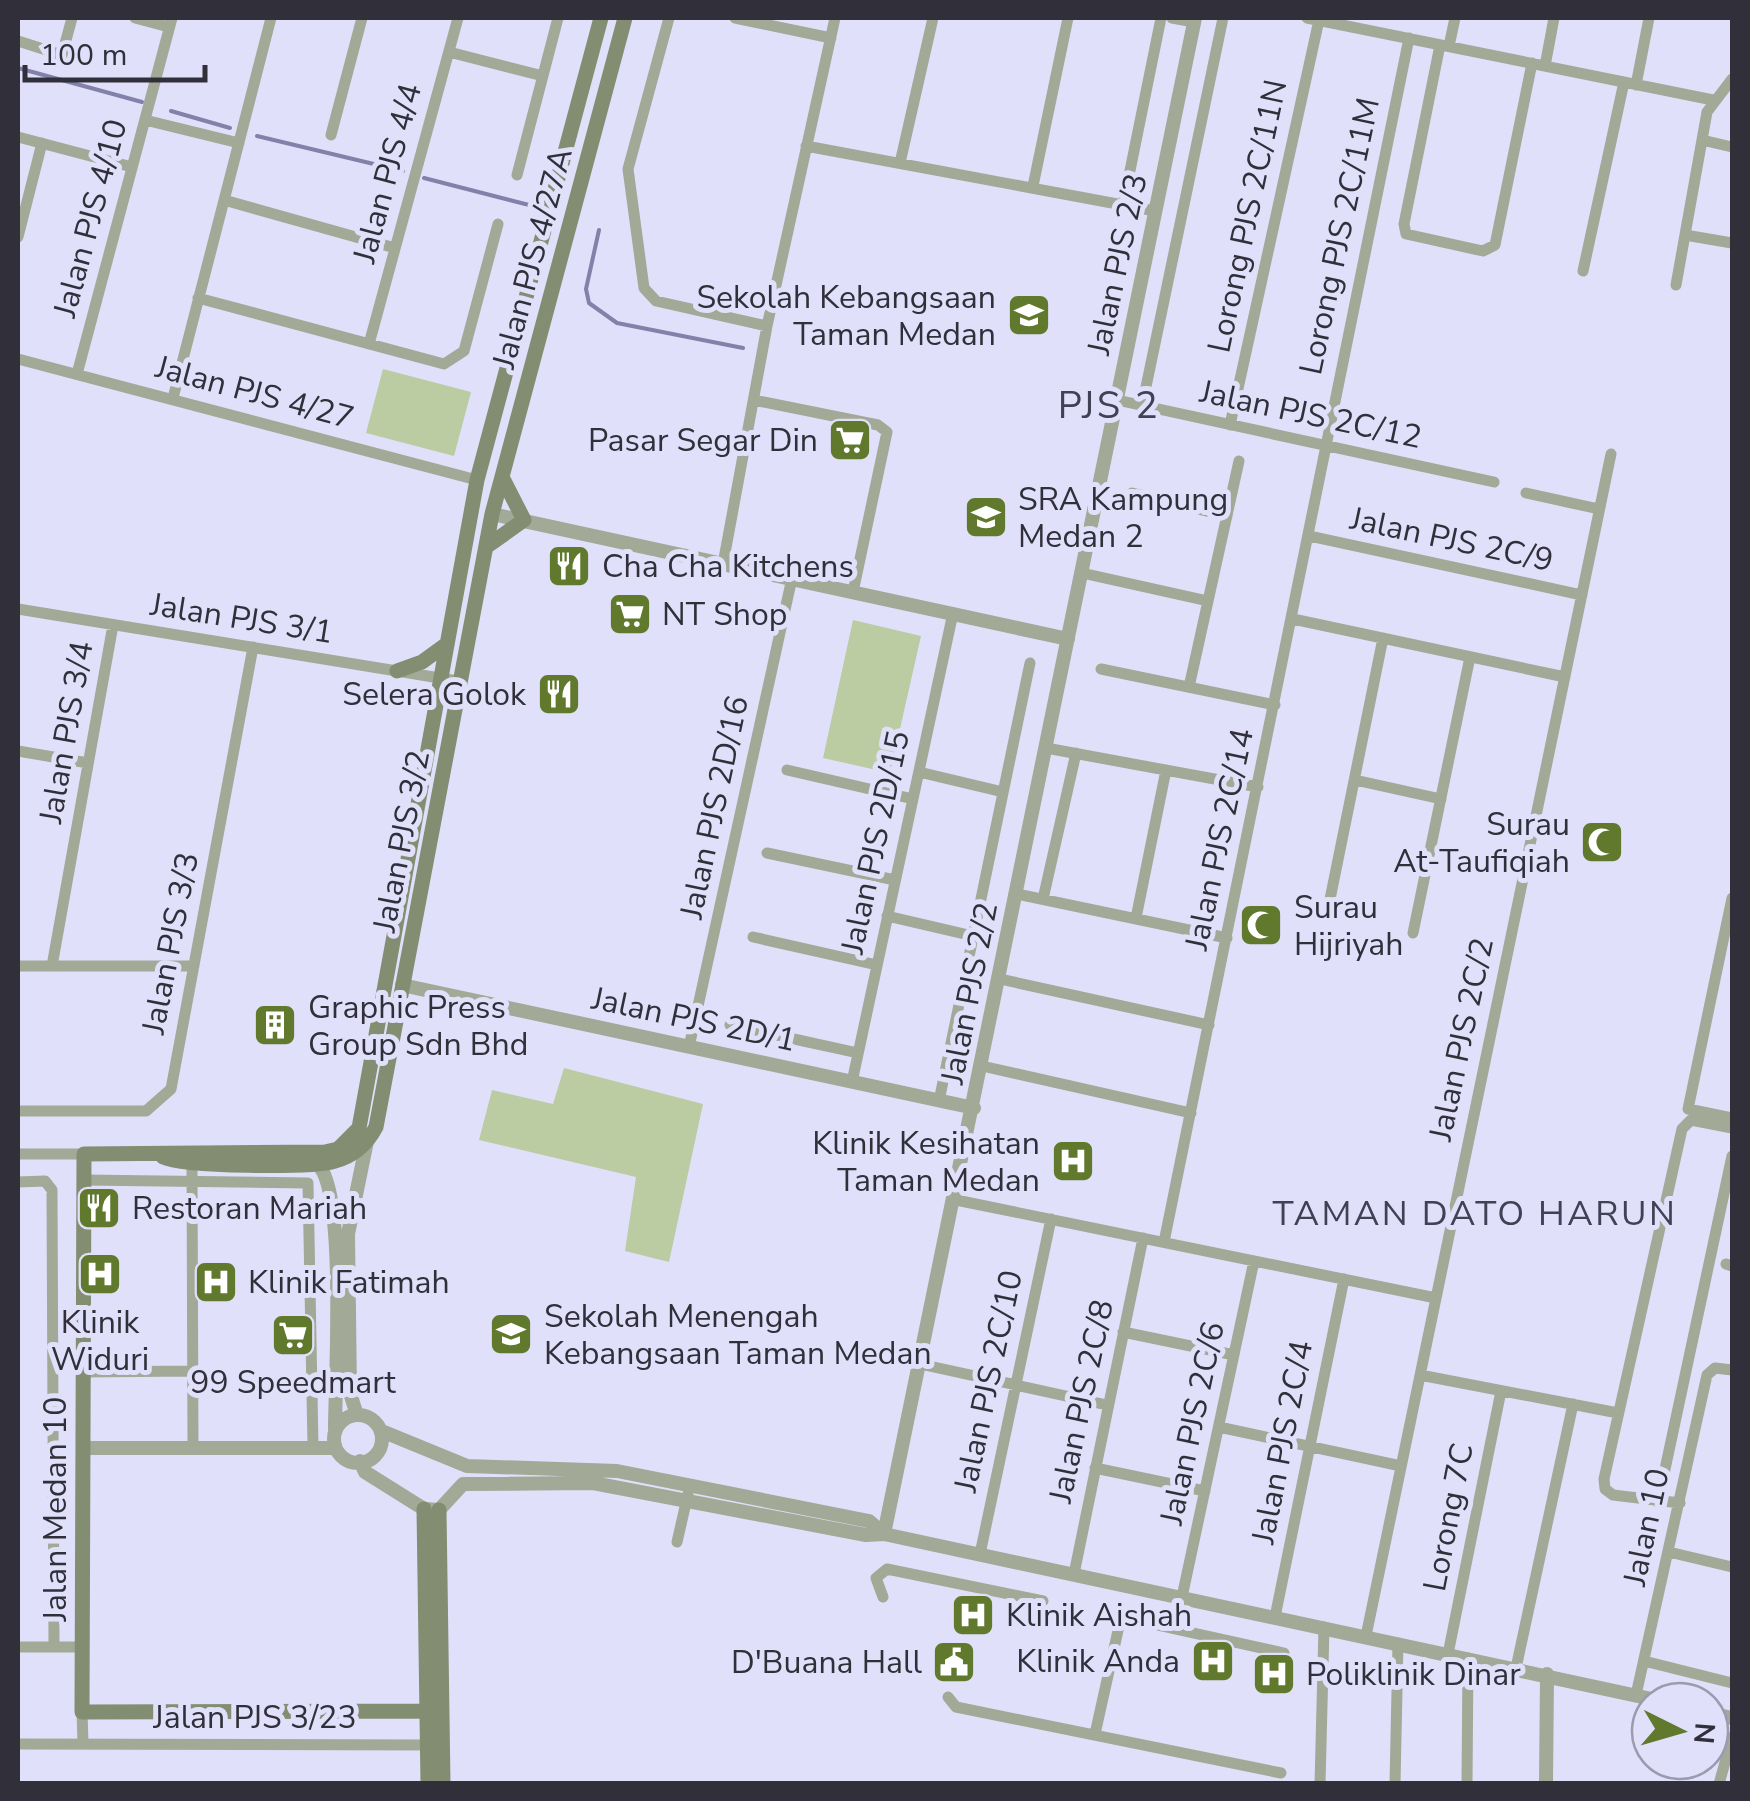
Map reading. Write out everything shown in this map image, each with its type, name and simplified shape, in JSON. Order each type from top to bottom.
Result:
[{"type":"main road","name":"Jalan PJS 4/27A","points":[[478,480],[601,18]]},
{"type":"main road","name":"Jalan PJS 4/27A","points":[[492,514],[625,18]]},
{"type":"main road","points":[[579,97],[589,110],[602,101]]},
{"type":"main road","points":[[564,153],[582,146],[586,159]]},
{"type":"main road","points":[[485,548],[524,520],[502,477]]},
{"type":"main road","name":"Jalan PJS 3/2","points":[[342,1150],[358,1128],[444,646],[478,480]]},
{"type":"main road","name":"Jalan PJS 3/2","points":[[367,1142],[384,1094],[458,680],[492,514]]},
{"type":"main road","points":[[397,670],[422,662],[444,646]]},
{"type":"main road","points":[[159,1154],[192,1163],[317,1164],[367,1142]]},
{"type":"main road","points":[[84,1154],[342,1150]]},
{"type":"main road","name":"Jalan Medan 10","points":[[82,1712],[84,1154]]},
{"type":"main road","points":[[432,1510],[434,1711],[443,1784]]},
{"type":"main road","points":[[82,1712],[434,1711]]},
{"type":"main road","points":[[428,1784],[427,1745],[434,1711]]},
{"type":"street","points":[[18,41],[62,54],[72,18]]},
{"type":"street","points":[[135,18],[171,22]]},
{"type":"street","points":[[173,398],[271,18]]},
{"type":"street","points":[[330,135],[362,18]]},
{"type":"street","name":"Jalan PJS 4/4","points":[[369,344],[458,18]]},
{"type":"street","points":[[517,175],[558,18]]},
{"type":"street","points":[[669,18],[628,169],[644,288],[656,302],[766,326]]},
{"type":"street","points":[[734,18],[831,38]]},
{"type":"street","points":[[724,564],[766,326],[835,18]]},
{"type":"street","points":[[900,163],[932,18]]},
{"type":"street","points":[[1034,186],[1068,18]]},
{"type":"street","points":[[1122,205],[1161,18]]},
{"type":"street","points":[[1172,18],[1194,20]]},
{"type":"street","points":[[1142,406],[1223,18]]},
{"type":"street","points":[[1455,18],[1445,45],[1404,224],[1406,234],[1483,251],[1495,245],[1538,65],[1554,18]]},
{"type":"street","points":[[1583,270],[1648,18]]},
{"type":"street","points":[[1313,19],[1713,100]]},
{"type":"street","name":"Lorong PJS 2C/11N","points":[[1230,424],[1313,19]]},
{"type":"street","name":"Jalan PJS 2/3","points":[[1068,639],[1194,20]]},
{"type":"street","name":"Jalan PJS 4/10","points":[[77,374],[171,22]]},
{"type":"street","name":"Lorong PJS 2C/11M","points":[[1328,446],[1326,431],[1409,38]]},
{"type":"street","points":[[449,52],[543,76]]},
{"type":"street","points":[[1676,285],[1702,140],[1713,100],[1732,79]]},
{"type":"street","points":[[145,120],[239,144]]},
{"type":"street","points":[[18,137],[132,167]]},
{"type":"street","points":[[1702,140],[1732,147]]},
{"type":"street","points":[[18,237],[42,143]]},
{"type":"street","points":[[806,146],[1156,212]]},
{"type":"street","points":[[224,200],[395,248]]},
{"type":"street","name":"Jalan PJS 4/27A","points":[[198,298],[444,364],[455,361],[464,352],[498,224]]},
{"type":"street","points":[[1685,234],[1732,243]]},
{"type":"street","name":"Jalan PJS 4/27","points":[[18,359],[478,480]]},
{"type":"street","points":[[754,400],[878,426],[887,432],[853,592]]},
{"type":"street","name":"Jalan PJS 2C/12","points":[[1116,400],[1494,482]]},
{"type":"street","name":"Jalan PJS 2C/14","points":[[1164,1242],[1328,446]]},
{"type":"street","name":"Jalan PJS 2C/2","points":[[1366,1636],[1611,454]]},
{"type":"street","points":[[1189,687],[1239,461]]},
{"type":"street","points":[[1132,493],[1227,516]]},
{"type":"street","points":[[1526,493],[1599,509]]},
{"type":"street","points":[[492,514],[1068,639]]},
{"type":"street","name":"Jalan PJS 2C/9","points":[[1310,536],[1582,595]]},
{"type":"street","points":[[1082,574],[1208,601]]},
{"type":"street","name":"Jalan PJS 2D/16","points":[[689,1046],[792,578]]},
{"type":"street","name":"Jalan PJS 3/1","points":[[18,609],[458,680]]},
{"type":"street","name":"Jalan PJS 2D/15","points":[[852,1082],[952,613]]},
{"type":"street","points":[[1293,619],[1565,677]]},
{"type":"street","name":"Jalan PJS 3/4","points":[[52,966],[113,625]]},
{"type":"street","points":[[1327,914],[1384,638]]},
{"type":"street","name":"Jalan PJS 2/2","points":[[884,1534],[956,1200],[1068,639]]},
{"type":"street","name":"Jalan PJS 3/3","points":[[18,1111],[146,1111],[155,1107],[172,1087],[253,647]]},
{"type":"street","points":[[1413,933],[1470,657]]},
{"type":"street","points":[[938,1100],[1030,662]]},
{"type":"street","points":[[1101,669],[1275,704]]},
{"type":"street","points":[[1046,748],[1258,787]]},
{"type":"street","points":[[18,751],[88,763]]},
{"type":"street","points":[[1043,899],[1076,753]]},
{"type":"street","points":[[788,770],[912,800]]},
{"type":"street","points":[[1136,918],[1166,770]]},
{"type":"street","points":[[918,772],[1003,792]]},
{"type":"street","points":[[1355,780],[1441,798]]},
{"type":"street","points":[[767,852],[895,880]]},
{"type":"street","points":[[1017,894],[1227,938]]},
{"type":"street","points":[[1732,898],[1728,949],[1688,1108],[1732,1118]]},
{"type":"street","points":[[888,916],[973,936]]},
{"type":"street","points":[[753,937],[877,965]]},
{"type":"street","points":[[18,966],[194,966]]},
{"type":"street","points":[[1000,979],[1209,1025]]},
{"type":"street","name":"Jalan PJS 2D/1","points":[[402,985],[974,1108]]},
{"type":"street","points":[[730,1025],[858,1053]]},
{"type":"street","points":[[982,1066],[1191,1113]]},
{"type":"street","points":[[1680,1503],[1622,1497],[1605,1488],[1618,1413],[1682,1129],[1691,1120],[1732,1128]]},
{"type":"street","points":[[357,1415],[350,1393],[348,1234],[367,1142]]},
{"type":"street","points":[[18,1154],[84,1154]]},
{"type":"street","points":[[1658,1502],[1732,1156]]},
{"type":"street","points":[[192,1163],[193,1447]]},
{"type":"street","points":[[317,1164],[329,1178],[336,1235],[334,1448]]},
{"type":"street","points":[[84,1180],[300,1180],[311,1187],[314,1446]]},
{"type":"street","points":[[18,1182],[45,1182],[52,1190],[54,1647]]},
{"type":"street","points":[[956,1200],[1436,1298]]},
{"type":"street","name":"Jalan PJS 2C/10","points":[[980,1554],[1051,1219]]},
{"type":"street","name":"Jalan PJS 2C/8","points":[[1074,1574],[1144,1238]]},
{"type":"street","name":"Jalan PJS 2C/6","points":[[1182,1597],[1254,1260]]},
{"type":"street","name":"Jalan PJS 2C/4","points":[[1275,1617],[1344,1279]]},
{"type":"street","points":[[1123,1332],[1234,1355]]},
{"type":"street","points":[[920,1364],[1107,1405]]},
{"type":"street","name":"Jalan 10","points":[[1639,1681],[1710,1370],[1732,1370]]},
{"type":"street","points":[[83,1372],[192,1371]]},
{"type":"street","points":[[1420,1375],[1618,1413]]},
{"type":"street","name":"Lorong 7C","points":[[1448,1654],[1501,1391]]},
{"type":"street","points":[[1516,1668],[1573,1404]]},
{"type":"street","points":[[335,1430],[346,1418],[357,1415],[378,1424],[384,1432],[467,1466],[593,1468],[866,1535],[884,1534],[1630,1694]]},
{"type":"street","points":[[1219,1427],[1401,1466]]},
{"type":"street","points":[[83,1448],[314,1446],[334,1448],[346,1458],[360,1461],[382,1452],[384,1432]]},
{"type":"street","points":[[360,1461],[366,1472],[432,1510],[463,1484],[480,1482],[593,1483],[688,1492]]},
{"type":"street","points":[[1094,1468],[1206,1491]]},
{"type":"street","points":[[677,1542],[688,1492]]},
{"type":"street","points":[[1670,1552],[1732,1567]]},
{"type":"street","points":[[883,1597],[876,1578],[887,1569],[1043,1601]]},
{"type":"street","points":[[1095,1734],[1116,1623],[1124,1616],[1284,1654]]},
{"type":"street","points":[[1320,1784],[1324,1627]]},
{"type":"street","points":[[1395,1784],[1398,1643]]},
{"type":"street","points":[[18,1647],[82,1647]]},
{"type":"street","points":[[1467,1784],[1468,1658]]},
{"type":"street","points":[[1644,1661],[1732,1683]]},
{"type":"street","points":[[1546,1784],[1547,1674]]},
{"type":"street","points":[[952,1702],[1281,1773]]},
{"type":"street","name":"Jalan Medan 10","points":[[82,1712],[83,1743]]},
{"type":"street","points":[[1720,1784],[1732,1739]]},
{"type":"street","name":"Jalan PJS 3/23","points":[[18,1744],[427,1745]]},
{"type":"green space","points":[[383,369],[471,392],[454,456],[366,433]]},
{"type":"green space","points":[[853,620],[921,636],[890,773],[823,758]]},
{"type":"green space","points":[[564,1068],[703,1104],[669,1262],[625,1251],[636,1177],[479,1140],[492,1090],[553,1104]]},
{"type":"waterway","points":[[18,68],[142,102]]},
{"type":"waterway","points":[[171,111],[230,128]]},
{"type":"waterway","points":[[257,136],[403,171]]},
{"type":"waterway","points":[[424,178],[529,205]]},
{"type":"waterway","points":[[599,230],[586,289],[589,303],[617,323],[743,348]]},
{"type":"place","name":"Sekolah Kebangsaan Taman Medan","points":[[1029,315]]},
{"type":"place","name":"Pasar Segar Din","points":[[850,440]]},
{"type":"place","name":"SRA Kampung Medan 2","points":[[986,517]]},
{"type":"place","name":"Cha Cha Kitchens","points":[[569,566]]},
{"type":"place","name":"NT Shop","points":[[630,614]]},
{"type":"place","name":"Selera Golok","points":[[559,694]]},
{"type":"place","name":"Surau At-Taufiqiah","points":[[1602,842]]},
{"type":"place","name":"Surau Hijriyah","points":[[1261,925]]},
{"type":"place","name":"Graphic Press Group Sdn Bhd","points":[[275,1025]]},
{"type":"place","name":"Klinik Kesihatan Taman Medan","points":[[1073,1161]]},
{"type":"place","name":"Restoran Mariah","points":[[99,1208]]},
{"type":"place","name":"Klinik Widuri","points":[[100,1274]]},
{"type":"place","name":"Klinik Fatimah","points":[[216,1282]]},
{"type":"place","name":"Sekolah Menengah Kebangsaan Taman Medan","points":[[511,1334]]},
{"type":"place","name":"99 Speedmart","points":[[293,1335]]},
{"type":"place","name":"Klinik Aishah","points":[[973,1615]]},
{"type":"place","name":"Klinik Anda","points":[[1213,1661]]},
{"type":"place","name":"D'Buana Hall","points":[[954,1662]]},
{"type":"place","name":"Poliklinik Dinar","points":[[1274,1674]]},
{"type":"district","name":"PJS 2","points":[[1109,405]]},
{"type":"district","name":"TAMAN DATO HARUN","points":[[1475,1213]]}]
